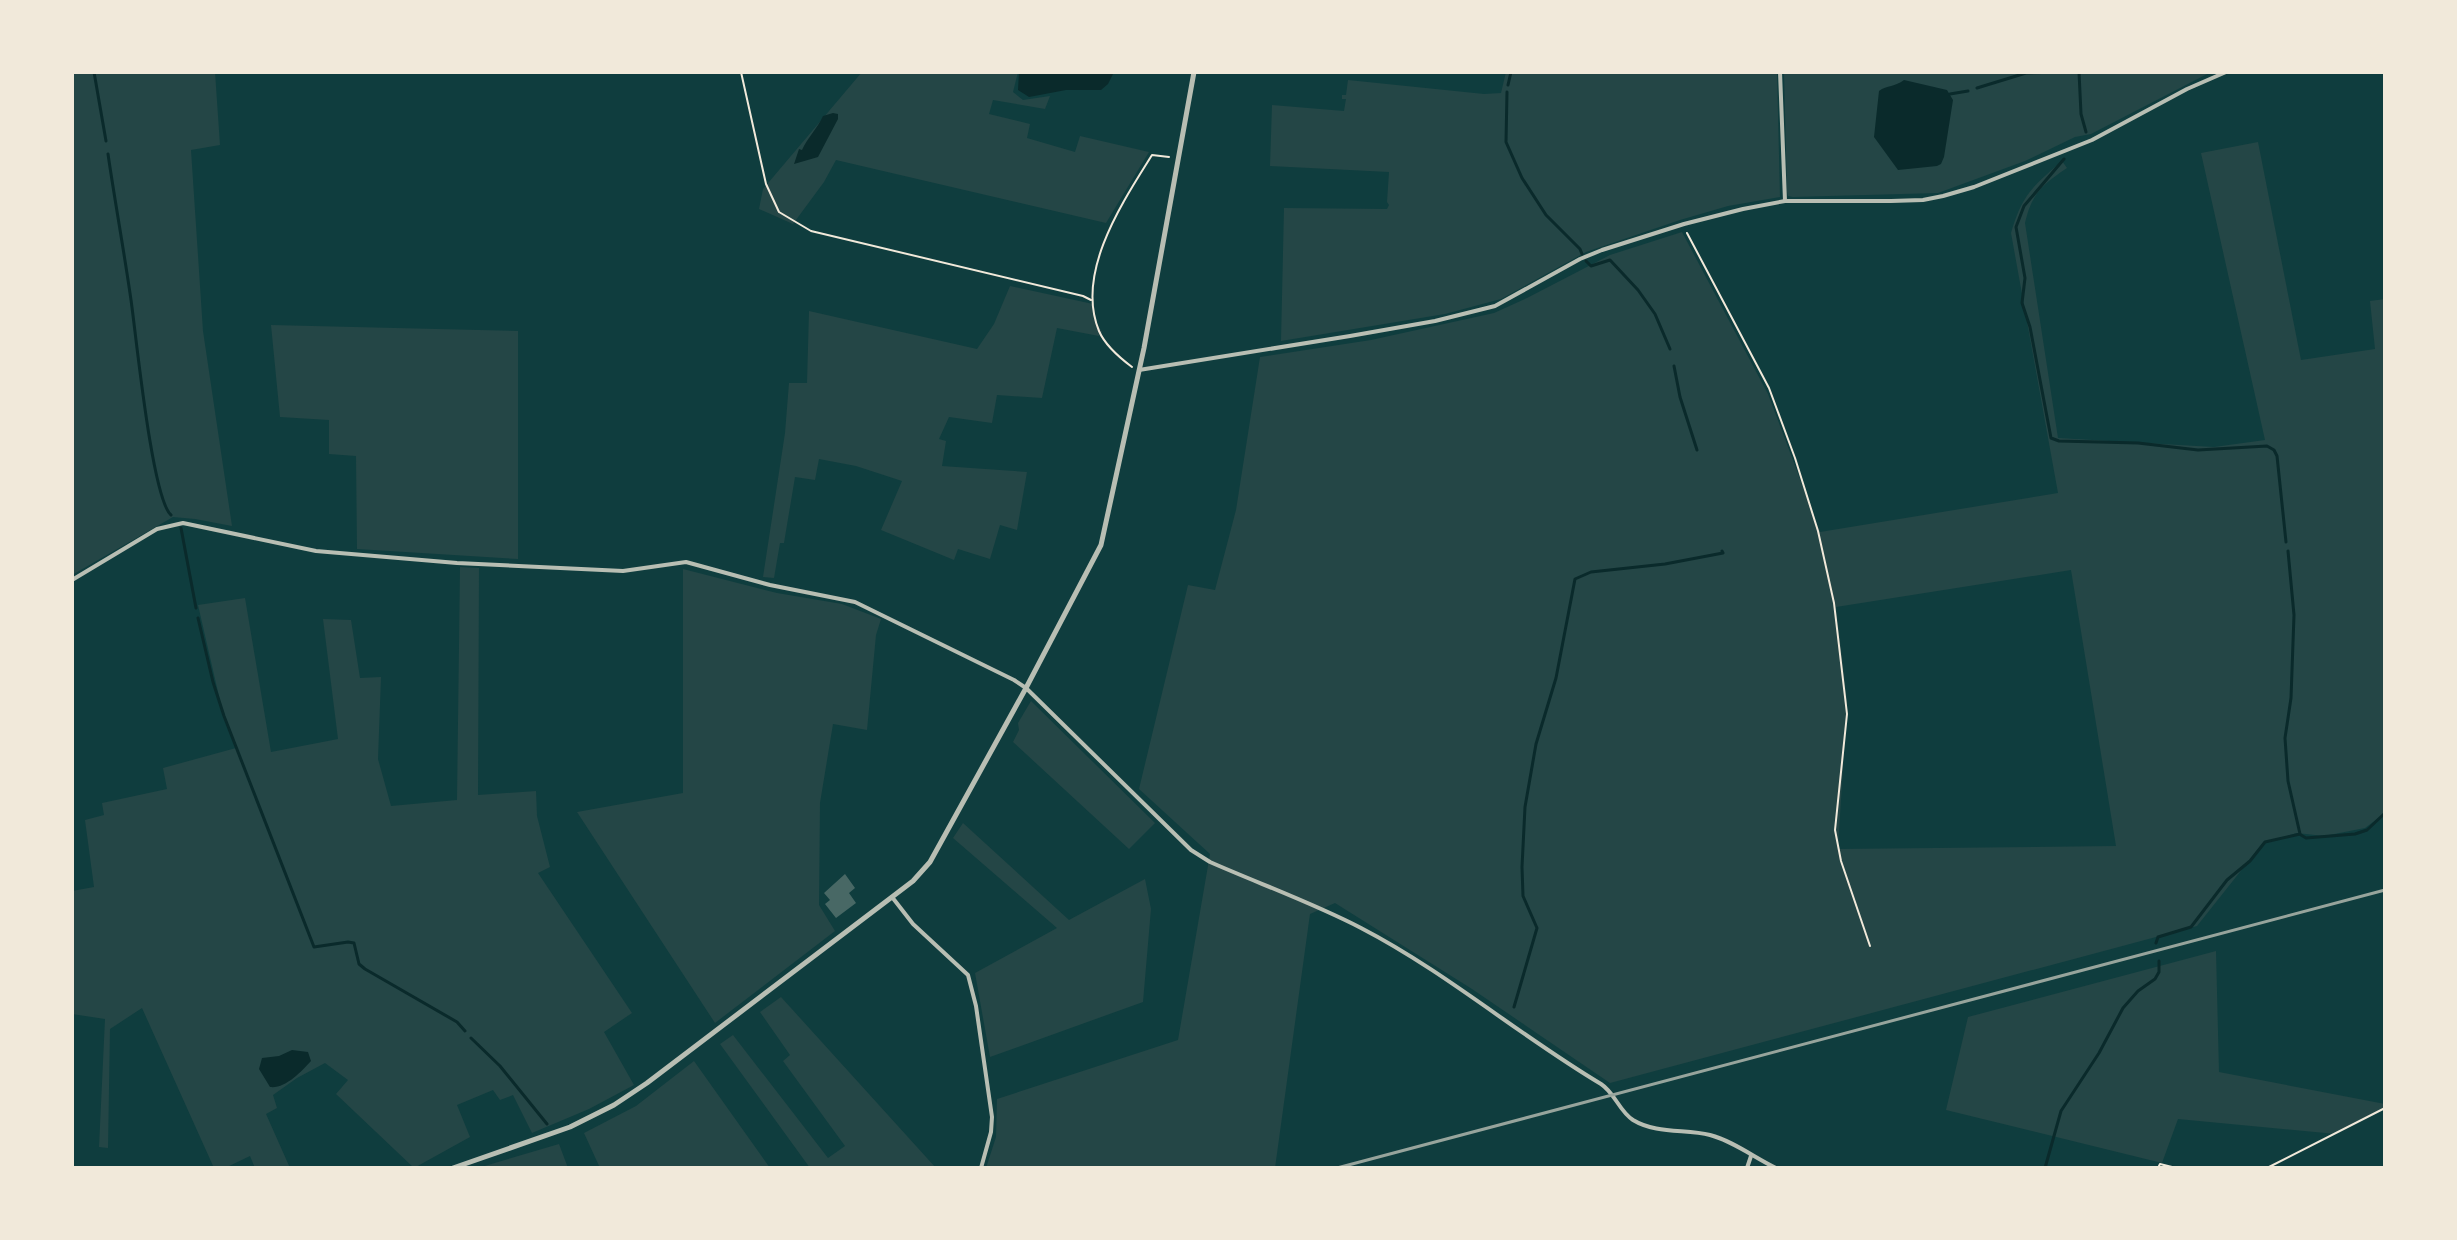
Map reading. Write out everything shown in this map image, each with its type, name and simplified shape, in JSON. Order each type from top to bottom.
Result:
[{"type":"street","points":[[453,1168],[570,1127],[614,1105],[660,1074],[913,881],[930,862],[1101,545],[1139,370],[1194,72]]},
{"type":"street","points":[[1780,72],[1785,201]]},
{"type":"street","points":[[1139,370],[1435,321],[1495,306],[1602,250],[1684,224],[1785,201],[1891,201],[1943,196],[1974,187],[2092,140],[2187,89],[2226,72]]},
{"type":"street","points":[[72,580],[157,529],[183,523],[316,551],[457,563],[623,571],[686,562],[770,585],[855,602],[1026,688],[1191,850],[1210,862],[1360,927],[1390,945],[1508,1021],[1571,1067],[1605,1086],[1626,1115],[1639,1123],[1657,1129],[1716,1137],[1776,1168]]},
{"type":"street","points":[[892,897],[913,924],[968,975],[976,1006],[992,1117],[981,1168]]},
{"type":"street","points":[[1747,1168],[1751,1156]]},
{"type":"path","points":[[741,72],[766,184],[779,212],[811,231],[1091,300]]},
{"type":"path","points":[[1139,370],[1130,367],[1107,344],[1100,332],[1091,300],[1097,266],[1119,209],[1152,155],[1178,158]]},
{"type":"path","points":[[1684,224],[1769,388],[1818,531],[1834,603],[1847,714],[1835,830],[1841,861],[1870,946]]},
{"type":"path","points":[[2267,1168],[2385,1108]]},
{"type":"path","points":[[2158,1168],[2160,1164],[2176,1168]]},
{"type":"shaded area","points":[[72,72],[215,72],[220,145],[191,150],[203,331],[232,526],[173,517],[72,575]]},
{"type":"shaded area","points":[[862,72],[1018,72],[1013,92],[1023,100],[1050,96],[1045,109],[993,100],[989,114],[1030,124],[1027,138],[1075,152],[1080,136],[1149,152],[1106,223],[836,160],[793,224],[759,209],[763,189]]},
{"type":"shaded area","points":[[1019,72],[1114,72],[1101,90],[1066,90],[1029,97],[1018,90]]},
{"type":"shaded area","points":[[1506,72],[1777,72],[1780,197],[1728,206],[1586,252],[1501,299],[1445,314],[1281,341],[1284,208],[1387,209],[1389,172],[1270,166],[1272,105],[1344,111],[1346,99],[1342,99],[1342,95],[1346,95],[1348,80],[1484,94],[1501,93]]},
{"type":"shaded area","points":[[1784,72],[2211,72],[2091,134],[2075,137],[2025,161],[1938,193],[1793,197],[1788,196],[1787,192]]},
{"type":"shaded area","points":[[1904,80],[1947,90],[1953,100],[1944,157],[1937,166],[1898,170],[1874,137],[1879,91]]},
{"type":"shaded area","points":[[838,114],[838,119],[818,157],[794,164],[799,149],[802,150],[823,116]]},
{"type":"shaded area","points":[[2258,142],[2301,360],[2375,349],[2370,301],[2385,299],[2385,813],[2365,828],[2324,836],[2297,833],[2263,843],[2197,926],[1610,1083],[1472,989],[1335,903],[1310,914],[1275,1168],[986,1168],[996,1137],[997,1099],[1178,1040],[1210,854],[1139,789],[1188,585],[1215,590],[1236,510],[1260,357],[1371,340],[1494,313],[1610,255],[1682,232],[1768,394],[1820,532],[2058,493],[2011,233],[2029,192],[2062,161],[2067,168],[2039,191],[2025,223],[2058,438],[2214,447],[2265,440],[2201,153]],"holes":[[[2071,570],[2116,846],[1838,849],[1847,701],[1836,607]]]},
{"type":"shaded area","points":[[1010,286],[1093,304],[1094,319],[1102,332],[1099,336],[1057,328],[1042,398],[997,395],[992,423],[949,417],[939,439],[946,441],[942,466],[1027,472],[1017,530],[1000,525],[990,559],[958,549],[954,560],[881,530],[902,481],[856,466],[819,459],[815,480],[795,477],[784,543],[780,543],[774,578],[763,577],[785,433],[789,383],[807,383],[809,311],[977,349],[994,324]]},
{"type":"shaded area","points":[[271,325],[518,331],[518,559],[357,549],[356,456],[329,454],[329,420],[280,417]]},
{"type":"shaded area","points":[[460,567],[479,568],[478,795],[536,791],[537,816],[550,867],[538,873],[632,1013],[604,1032],[634,1085],[589,1109],[532,1133],[513,1095],[500,1100],[493,1090],[457,1105],[470,1137],[414,1168],[336,1094],[348,1080],[325,1063],[273,1095],[277,1108],[266,1114],[290,1168],[255,1168],[250,1156],[225,1168],[214,1168],[142,1008],[110,1029],[108,1148],[99,1147],[105,1019],[72,1014],[72,891],[94,887],[85,820],[104,815],[102,803],[167,789],[163,768],[236,748],[221,705],[198,605],[245,598],[271,752],[338,739],[323,619],[351,620],[360,678],[381,677],[378,759],[391,806],[457,800]]},
{"type":"shaded area","points":[[683,569],[777,593],[842,604],[881,619],[876,635],[867,730],[833,724],[820,803],[819,905],[835,931],[715,1023],[577,812],[683,793]]},
{"type":"shaded area","points":[[1031,701],[1155,823],[1129,849],[1013,742],[1019,730],[1018,723]]},
{"type":"shaded area","points":[[963,823],[1069,920],[1145,879],[1151,909],[1143,1002],[990,1057],[975,973],[1057,928],[953,838]]},
{"type":"shaded area","points":[[2216,951],[2219,1072],[2385,1104],[2385,1108],[2336,1134],[2178,1119],[2162,1163],[1946,1110],[1968,1017]]},
{"type":"shaded area","points":[[781,997],[936,1168],[810,1168],[720,1044],[733,1035],[828,1158],[845,1146],[783,1061],[790,1055],[760,1012]]},
{"type":"shaded area","points":[[292,1050],[308,1052],[311,1061],[287,1083],[270,1087],[259,1069],[262,1058],[279,1056]]},
{"type":"shaded area","points":[[694,1061],[770,1168],[600,1168],[584,1133],[636,1106]]},
{"type":"shaded area","points":[[559,1144],[568,1168],[478,1168]]},
{"type":"building","points":[[845,874],[855,888],[849,893],[856,903],[836,918],[825,904],[830,900],[824,893]]},
{"type":"waterway","points":[[94,72],[106,141]]},
{"type":"waterway","points":[[1508,85],[1511,72]]},
{"type":"waterway","points":[[1977,88],[2026,73],[2061,72]]},
{"type":"waterway","points":[[2079,72],[2081,114],[2086,132]]},
{"type":"waterway","points":[[1950,94],[1968,91]]},
{"type":"waterway","points":[[1507,92],[1506,142],[1522,178],[1546,215],[1582,254]]},
{"type":"waterway","points":[[108,154],[151,449],[164,503],[171,515]]},
{"type":"waterway","points":[[2064,159],[2024,206],[2016,227],[2025,278],[2022,303],[2030,327],[2051,438],[2198,450],[2267,446],[2277,456],[2286,542]]},
{"type":"waterway","points":[[1586,261],[1591,266],[1610,260],[1655,314],[1670,349]]},
{"type":"waterway","points":[[1674,366],[1697,450]]},
{"type":"waterway","points":[[181,528],[196,608]]},
{"type":"waterway","points":[[1514,1007],[1537,928],[1523,896],[1525,807],[1536,744],[1556,678],[1575,579],[1591,572],[1665,564],[1722,551]]},
{"type":"waterway","points":[[2156,943],[2158,937],[2191,927],[2227,880],[2250,861],[2265,842],[2300,834],[2288,781],[2285,738],[2291,698],[2294,615],[2288,551]]},
{"type":"waterway","points":[[198,618],[224,716],[314,947],[354,943],[359,964],[365,969],[457,1022],[465,1031]]},
{"type":"waterway","points":[[2301,835],[2306,838],[2355,834],[2367,830],[2385,813]]},
{"type":"waterway","points":[[2045,1168],[2061,1111],[2099,1053],[2123,1008],[2138,991],[2155,979],[2159,961]]},
{"type":"waterway","points":[[471,1038],[500,1066],[547,1124]]},
{"type":"railway","points":[[1337,1168],[2385,890]]}]
